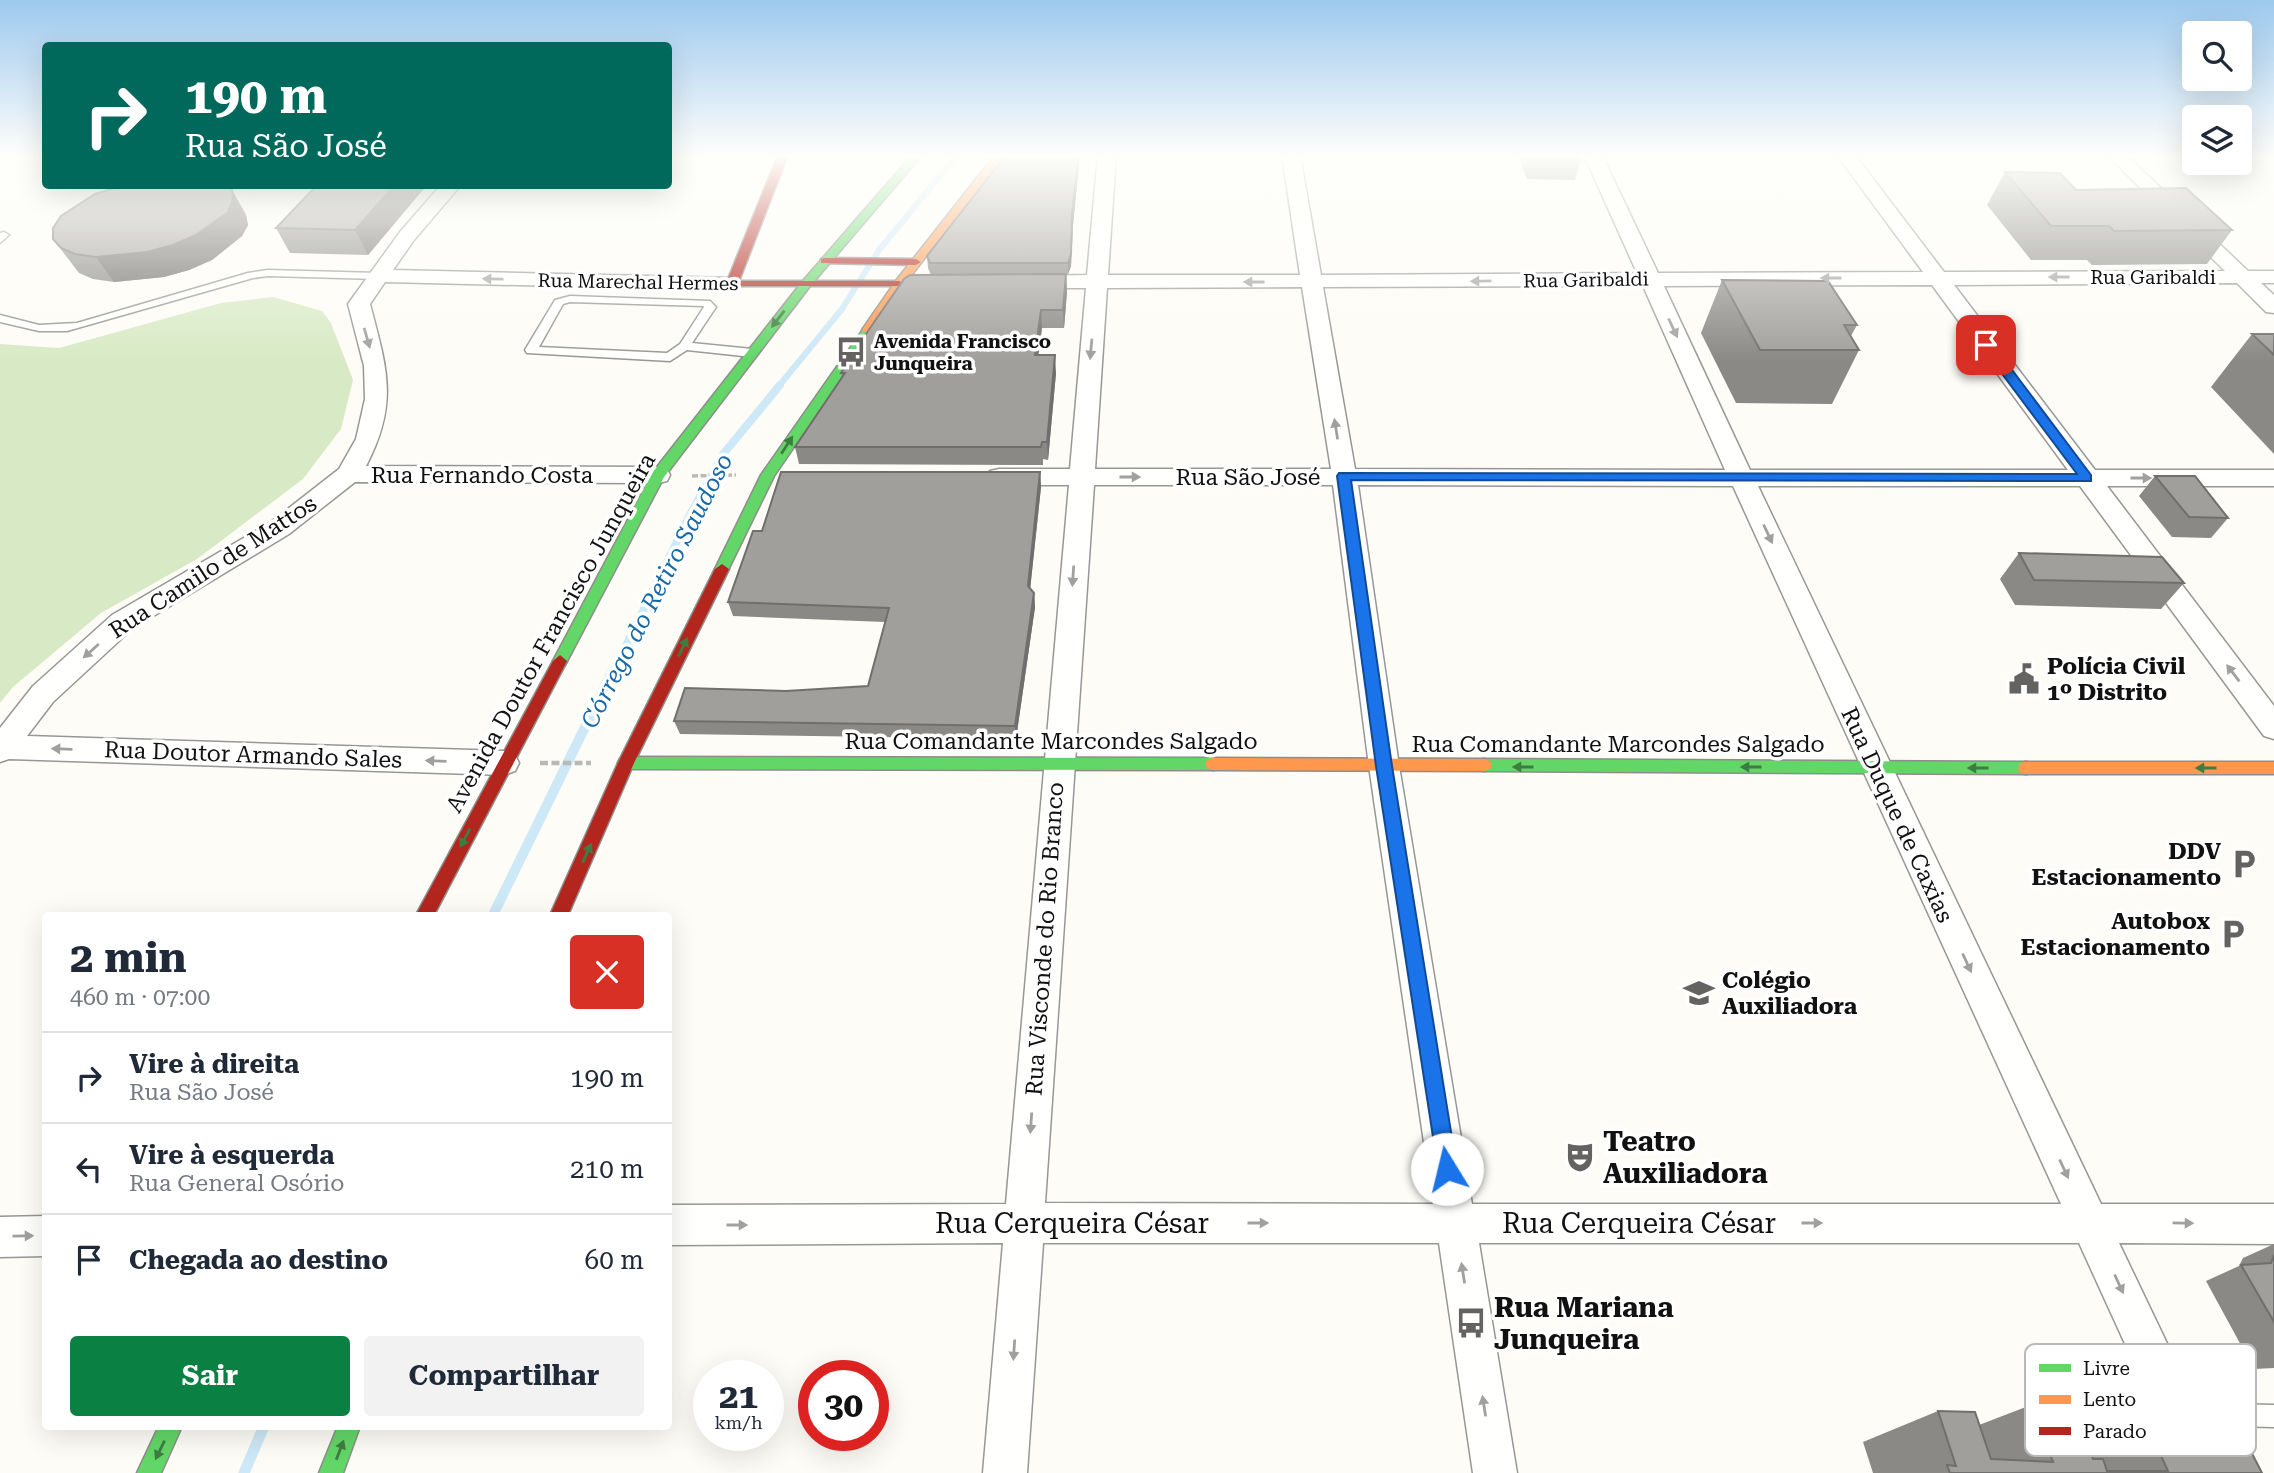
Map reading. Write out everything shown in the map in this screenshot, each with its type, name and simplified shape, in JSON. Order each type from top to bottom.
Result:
[{"type":"main road","points":[[732,284],[756,224]]},
{"type":"main road","name":"Avenida Doutor Francisco Junqueira","points":[[427,912],[658,475],[806,284],[857,224]]},
{"type":"main road","points":[[560,912],[626,763],[768,475],[899,284],[946,224]]},
{"type":"main road","points":[[825,261],[916,262]]},
{"type":"main road","name":"Rua Marechal Hermes","points":[[732,284],[899,284]]},
{"type":"main road","name":"Rua Comandante Marcondes Salgado","points":[[626,763],[1058,762],[1384,766],[2274,768]]},
{"type":"main road","points":[[149,1473],[170,1430]]},
{"type":"main road","points":[[331,1473],[347,1430]]},
{"type":"street","name":"Rua Camilo de Mattos","points":[[1,748],[43,694],[122,622],[280,528],[349,474],[368,439],[377,398],[375,366],[359,304],[418,224]]},
{"type":"street","name":"Rua Visconde do Rio Branco","points":[[1005,1473],[1102,224]]},
{"type":"street","points":[[1303,224],[1343,476],[1384,766],[1495,1473]]},
{"type":"street","name":"Rua Duque de Caxias","points":[[1625,224],[1875,768],[2147,1344]]},
{"type":"street","points":[[1896,224],[2274,728]]},
{"type":"street","points":[[2188,224],[2274,307]]},
{"type":"street","name":"Rua Marechal Hermes","points":[[378,276],[732,284]]},
{"type":"street","name":"Rua Garibaldi","points":[[1004,283],[2274,277]]},
{"type":"street","points":[[899,284],[925,284]]},
{"type":"street","name":"Rua Fernando Costa","points":[[349,474],[658,475]]},
{"type":"street","points":[[768,475],[795,475]]},
{"type":"street","name":"Rua São José","points":[[972,477],[2274,478]]},
{"type":"street","name":"Rua Doutor Armando Sales","points":[[1,748],[504,763]]},
{"type":"street","name":"Rua Cerqueira César","points":[[672,1225],[2274,1224]]},
{"type":"street","points":[[0,1237],[42,1236]]},
{"type":"street","name":"Rua Duque de Caxias","points":[[2199,1456],[2207,1473]]},
{"type":"lane","points":[[0,318],[34,330],[54,330],[78,327],[252,275],[268,273],[378,276]]},
{"type":"lane","points":[[564,300],[706,303],[710,307],[684,346],[677,354],[664,358],[535,352],[531,347],[559,302],[564,300]]},
{"type":"lane","points":[[684,346],[752,353]]},
{"type":"lane","points":[[2256,1415],[2274,1416]]},
{"type":"path","points":[[688,476],[736,475]]},
{"type":"path","points":[[548,763],[591,764]]},
{"type":"green space","points":[[273,297],[322,311],[331,323],[353,380],[341,429],[303,479],[197,559],[101,613],[13,687],[0,703],[0,344],[59,348],[221,303]]},
{"type":"building","points":[[56,224],[212,224],[196,235],[173,245],[147,252],[96,257],[75,254],[61,248],[53,239]]},
{"type":"building","points":[[280,224],[361,224],[355,230],[276,228]]},
{"type":"building","points":[[952,224],[1072,224],[1071,254],[1068,263],[930,263],[927,256]]},
{"type":"building","points":[[2049,224],[2225,224],[2232,230],[2114,231],[2109,226],[2051,226]]},
{"type":"building","points":[[1066,274],[1063,310],[1041,310],[1035,355],[1055,355],[1047,442],[1042,442],[1041,447],[795,447],[845,373],[841,373],[868,331],[904,279],[910,275]]},
{"type":"building","points":[[1722,280],[1828,281],[1857,325],[1844,325],[1859,350],[1760,350]]},
{"type":"building","points":[[2252,334],[2274,334],[2274,355]]},
{"type":"building","points":[[781,472],[1040,472],[1028,586],[1034,593],[1015,726],[674,721],[685,688],[786,691],[868,686],[889,608],[728,602],[753,531],[762,531]]},
{"type":"building","points":[[2155,476],[2195,476],[2228,518],[2189,517]]},
{"type":"building","points":[[2019,553],[2162,557],[2184,583],[2034,580]]},
{"type":"building","points":[[2274,1255],[2274,1322],[2241,1265],[2271,1263]]},
{"type":"building","points":[[1938,1411],[1975,1412],[1991,1459],[2053,1462],[2051,1456],[2092,1456],[2093,1459],[2103,1459],[2107,1471],[2168,1471],[2161,1456],[2253,1456],[2262,1473],[1950,1473],[1947,1465],[1956,1466]]},
{"type":"waterway","name":"Córrego do Retiro Saudoso","points":[[778,387],[842,309],[879,250],[901,224]]},
{"type":"waterway","name":"Córrego do Retiro Saudoso","points":[[612,674],[691,513],[724,453],[780,385]]},
{"type":"waterway","name":"Córrego do Retiro Saudoso","points":[[494,912],[612,672]]},
{"type":"waterway","name":"Córrego do Retiro Saudoso","points":[[244,1473],[262,1430]]},
{"type":"traffic: fast","points":[[560,661],[658,475],[806,284],[858,224]]},
{"type":"traffic: fast","points":[[722,569],[768,475],[868,330]]},
{"type":"traffic: fast","points":[[626,763],[1213,764]]},
{"type":"traffic: fast","points":[[1484,765],[2026,768]]},
{"type":"traffic: fast","points":[[149,1473],[169,1430]]},
{"type":"traffic: fast","points":[[331,1473],[347,1430]]},
{"type":"traffic: slow","points":[[868,330],[899,284],[946,224]]},
{"type":"traffic: slow","points":[[1213,764],[1484,765]]},
{"type":"traffic: slow","points":[[2026,768],[2274,768]]},
{"type":"traffic: jam","points":[[756,224],[732,284],[899,284]]},
{"type":"traffic: jam","points":[[825,261],[916,262]]},
{"type":"traffic: jam","points":[[560,912],[626,763],[722,569]]},
{"type":"traffic: jam","points":[[427,912],[560,661]]},
{"type":"place","name":"Avenida Francisco Junqueira","points":[[851,352]]},
{"type":"place","name":"Polícia Civil 1º Distrito","points":[[2024,679]]},
{"type":"place","name":"DDV Estacionamento","points":[[2244,864]]},
{"type":"place","name":"Autobox Estacionamento","points":[[2233,934]]},
{"type":"place","name":"Colégio Auxiliadora","points":[[1699,993]]},
{"type":"place","name":"Teatro Auxiliadora","points":[[1580,1157]]},
{"type":"place","name":"Rua Mariana Junqueira","points":[[1471,1323]]},
{"type":"route","points":[[1447,1169],[1384,766],[1343,476],[2087,478],[1986,345]]}]
